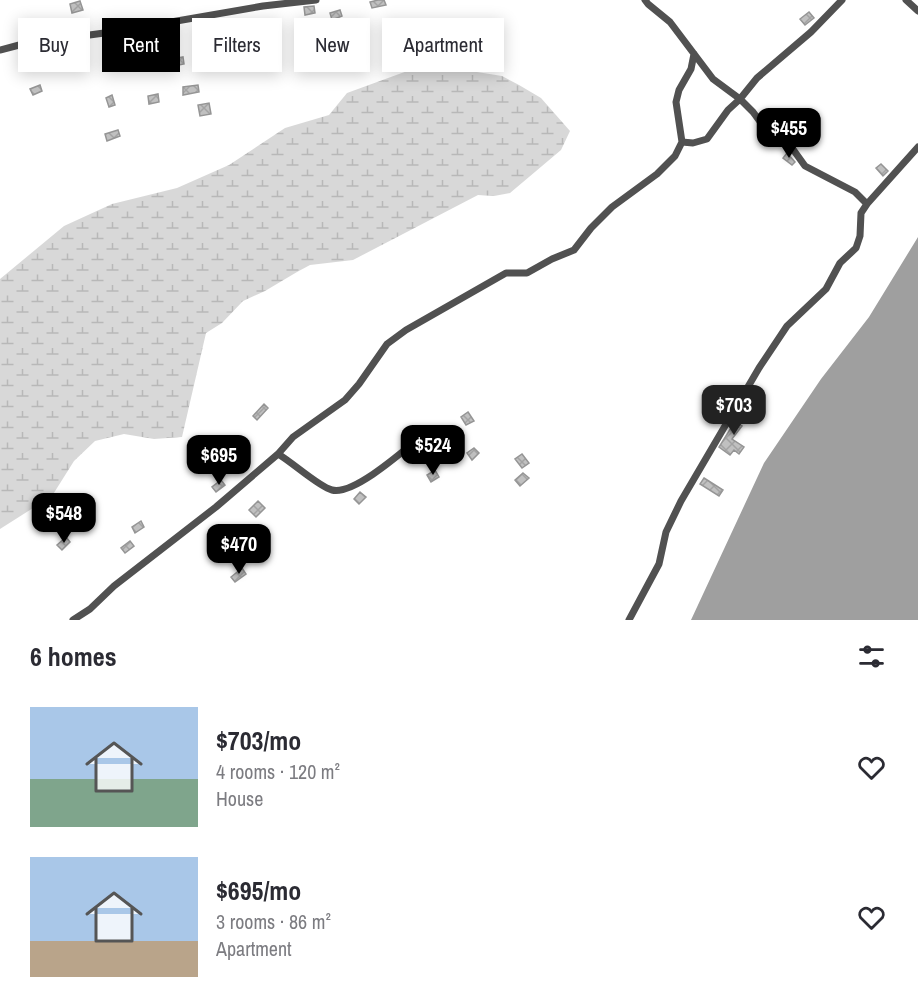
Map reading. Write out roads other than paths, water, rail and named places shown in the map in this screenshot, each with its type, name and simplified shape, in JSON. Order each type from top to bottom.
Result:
[{"type":"street","points":[[0,50],[22,44],[119,31],[263,6],[316,0]]},
{"type":"street","points":[[645,0],[670,22],[713,79],[740,99],[764,127],[779,133],[805,166],[855,192],[867,204]]},
{"type":"street","points":[[682,142],[693,143],[707,139],[728,110],[758,78],[811,32],[842,0]]},
{"type":"street","points":[[906,0],[918,11]]},
{"type":"street","points":[[74,620],[90,609],[114,585],[139,565],[216,507],[278,454],[293,437],[345,400],[387,344],[406,330],[506,273],[527,273],[574,250],[591,228],[612,207],[657,174],[675,156],[682,142],[676,102],[678,90],[692,69],[694,54]]},
{"type":"street","points":[[629,620],[659,564],[666,532],[681,501],[759,368],[787,327],[826,289],[840,263],[856,248],[860,236],[861,213],[918,147]]},
{"type":"street","points":[[278,454],[331,490],[348,490],[365,480],[429,430]]}]
